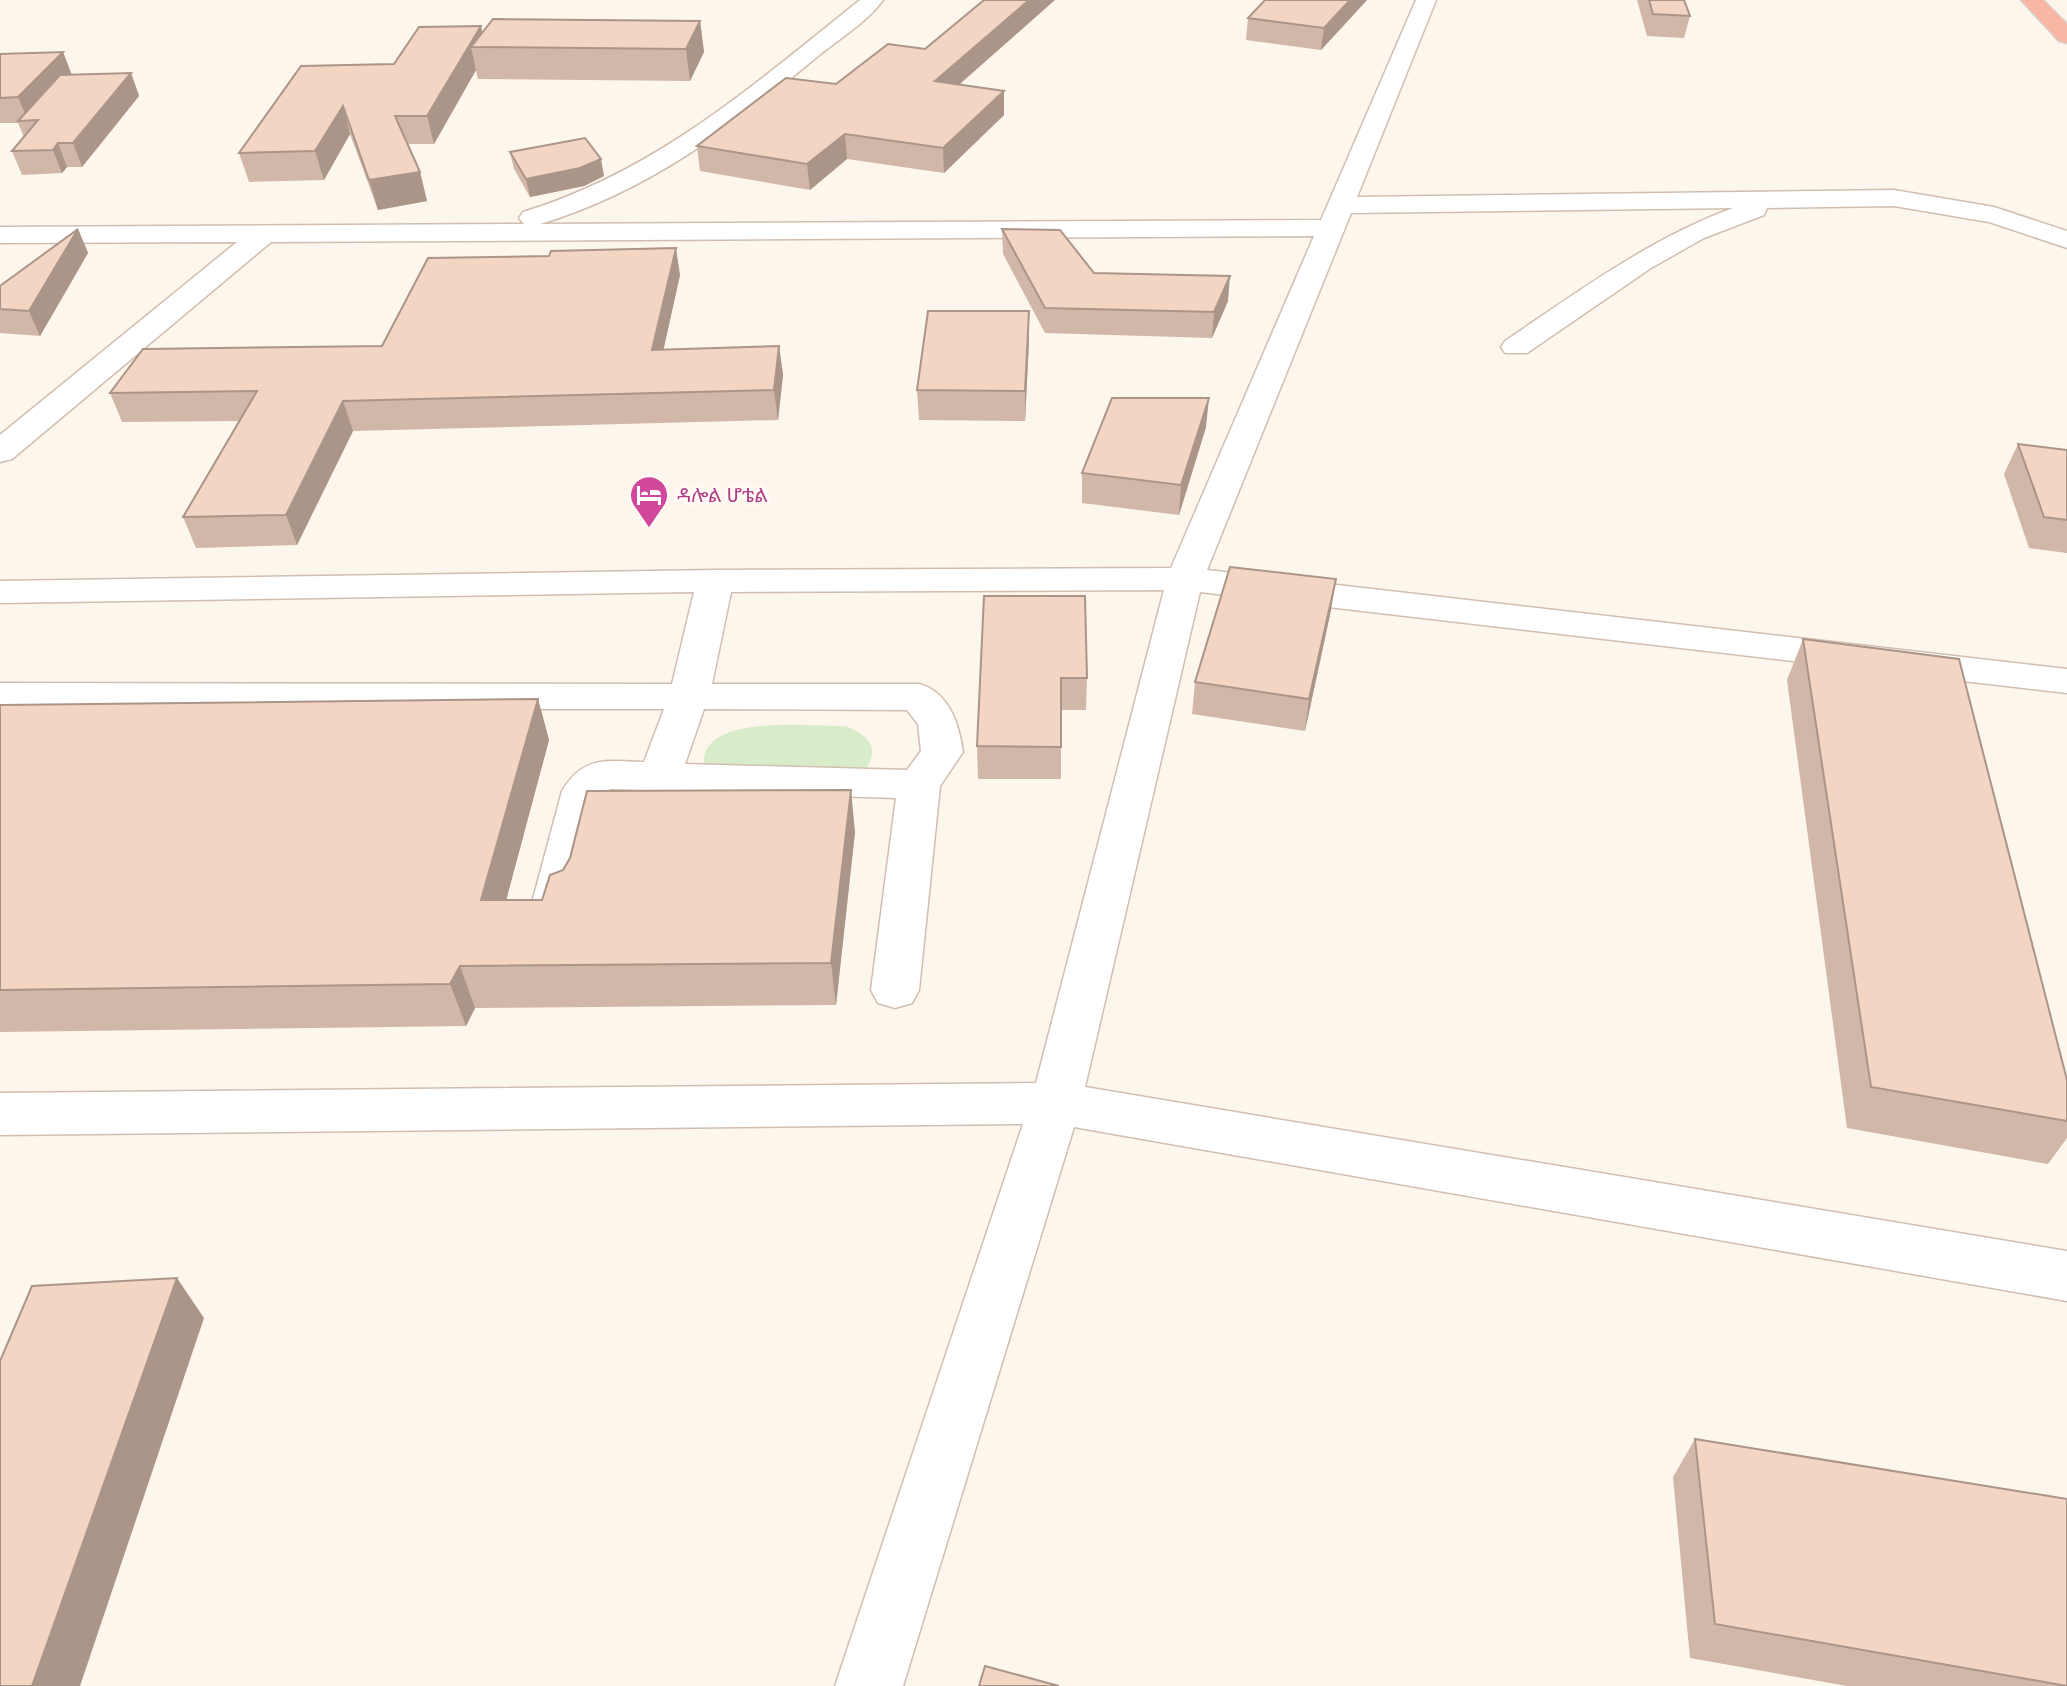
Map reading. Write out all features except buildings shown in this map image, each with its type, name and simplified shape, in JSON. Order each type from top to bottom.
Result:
[{"type":"highway","points":[[2031,0],[2067,36]]},
{"type":"street","points":[[472,232],[575,208],[696,141],[873,0]]},
{"type":"street","points":[[869,1686],[1056,1103],[1185,579],[1426,0]]},
{"type":"street","points":[[1516,347],[1641,262],[1694,232],[1783,198]]},
{"type":"street","points":[[3,237],[1336,216],[1783,198],[1894,198],[1994,215],[2067,240]]},
{"type":"street","points":[[0,452],[265,233]]},
{"type":"street","points":[[0,592],[715,581],[1185,579],[2067,681]]},
{"type":"street","points":[[660,775],[690,694],[715,581]]},
{"type":"street","points":[[0,696],[690,694],[919,697],[938,723],[942,752],[919,785],[895,990]]},
{"type":"street","points":[[556,899],[583,791],[588,781],[599,775],[919,785]]},
{"type":"street","points":[[0,1114],[1056,1103],[2067,1276]]},
{"type":"green space","points":[[784,725],[845,726],[860,733],[870,743],[872,755],[865,770],[704,766],[707,749],[719,737],[737,730]]},
{"type":"place","name":"ዳሎል ሆቴል","points":[[649,529]]}]
